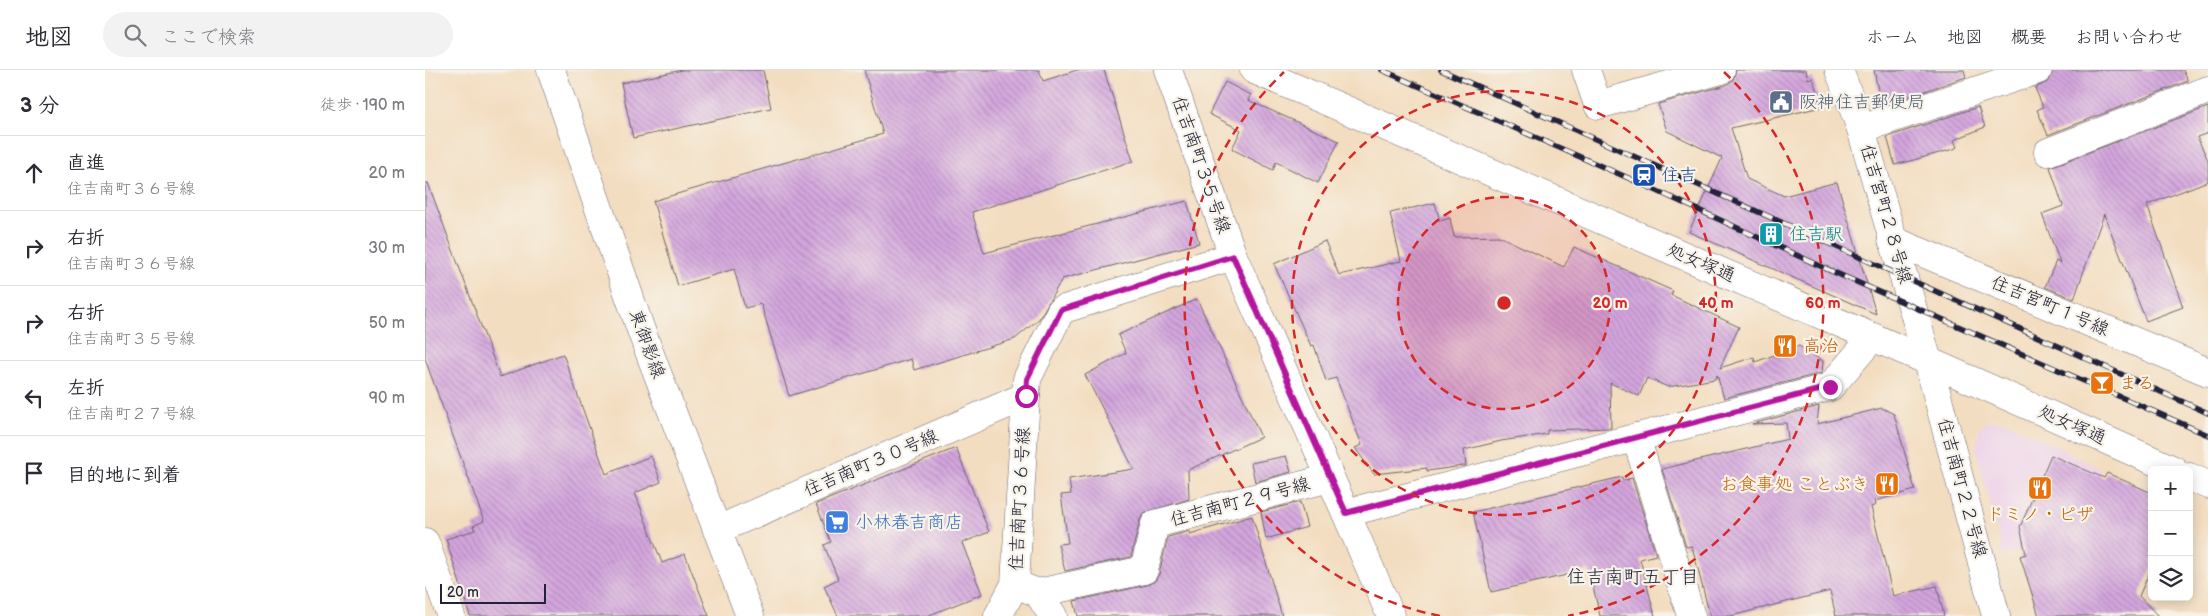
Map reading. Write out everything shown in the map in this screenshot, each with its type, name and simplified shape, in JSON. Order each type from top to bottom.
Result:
[{"type":"street","name":"東御影線","points":[[551,70],[642,333],[750,616]]},
{"type":"street","name":"住吉南町３５号線","points":[[1168,70],[1233,256],[1391,616]]},
{"type":"street","name":"処女塚通","points":[[1255,70],[1928,360],[2165,466]]},
{"type":"street","points":[[1586,70],[1597,105],[1721,70]]},
{"type":"street","name":"住吉宮町２８号線","points":[[1839,70],[1861,129],[1928,360]]},
{"type":"street","points":[[1861,129],[2038,70]]},
{"type":"street","points":[[2048,152],[2208,90]]},
{"type":"street","name":"住吉宮町１号線","points":[[1892,240],[2208,372]]},
{"type":"street","name":"住吉南町３６号線","points":[[1053,616],[1026,589],[1026,396],[1027,379],[1061,310],[1233,256]]},
{"type":"street","points":[[1346,513],[1830,387],[1873,337]]},
{"type":"street","name":"住吉南町２２号線","points":[[1928,360],[1995,616]]},
{"type":"street","name":"住吉南町３０号線","points":[[717,530],[1026,396]]},
{"type":"street","points":[[1637,437],[1691,616]]},
{"type":"street","name":"住吉南町２９号線","points":[[1026,589],[1144,570],[1155,524],[1330,478]]},
{"type":"street","points":[[2193,479],[2208,485]]},
{"type":"street","points":[[425,542],[451,616]]},
{"type":"street","points":[[999,616],[1026,589]]},
{"type":"shaded area","points":[[1988,421],[2006,422],[2102,470],[2074,531],[2022,550],[2003,554],[1976,448],[1979,429]]},
{"type":"building","points":[[682,70],[763,70],[771,108],[633,138],[621,83]]},
{"type":"building","points":[[864,70],[1039,70],[1043,81],[1077,70],[1104,70],[1133,161],[972,212],[984,253],[1187,201],[1199,243],[1062,279],[1039,319],[1015,339],[914,370],[911,359],[789,396],[761,304],[745,308],[734,269],[678,286],[653,201],[883,134]]},
{"type":"building","points":[[1736,70],[1806,70],[1808,79],[1813,78],[1821,107],[1731,128],[1747,179],[1784,196],[1837,182],[1876,314],[1689,232],[1722,158],[1667,131],[1658,104],[1726,85],[1733,80]]},
{"type":"building","points":[[1874,70],[1964,70],[1966,77],[1881,106]]},
{"type":"building","points":[[2053,70],[2183,70],[2188,81],[2048,135],[2037,110],[2043,107],[2035,88],[2049,81]]},
{"type":"building","points":[[1225,82],[1251,95],[1248,100],[1339,141],[1318,183],[1276,162],[1273,170],[1232,149],[1241,130],[1209,114]]},
{"type":"building","points":[[1978,107],[1985,127],[1954,140],[1957,147],[1895,165],[1887,137]]},
{"type":"building","points":[[2208,107],[2208,133],[2197,137],[2208,160],[2208,181],[2147,205],[2183,307],[2146,321],[2104,214],[2074,299],[2045,287],[2056,261],[2060,263],[2042,214],[2063,206],[2050,167]]},
{"type":"building","points":[[425,183],[428,183],[500,377],[563,354],[606,474],[651,456],[661,482],[635,493],[662,563],[685,554],[709,616],[470,616],[446,539],[475,530],[473,526],[484,521],[425,359]]},
{"type":"building","points":[[1435,203],[1440,221],[1450,218],[1454,237],[1499,236],[1564,267],[1574,247],[1673,291],[1671,295],[1739,327],[1720,368],[1754,357],[1755,362],[1799,346],[1823,361],[1822,373],[1724,398],[1717,375],[1715,379],[1668,387],[1647,378],[1639,396],[1610,383],[1611,428],[1547,430],[1547,434],[1501,441],[1464,450],[1466,466],[1427,471],[1427,468],[1374,474],[1355,448],[1362,445],[1336,378],[1326,381],[1314,345],[1311,346],[1274,264],[1325,241],[1339,275],[1401,261],[1390,213]]},
{"type":"building","points":[[1197,299],[1261,437],[1188,470],[1189,499],[1144,513],[1140,520],[1131,557],[1065,571],[1058,544],[1068,543],[1061,495],[1071,494],[1069,479],[1134,469],[1085,375],[1126,353],[1118,335]]},
{"type":"building","points":[[1819,406],[1817,424],[1882,408],[1894,414],[1915,490],[1875,501],[1876,505],[1871,507],[1893,596],[1937,586],[1944,616],[1836,616],[1830,591],[1731,616],[1710,616],[1692,546],[1686,547],[1662,469],[1788,439],[1786,423],[1752,424]]},
{"type":"building","points":[[956,448],[989,532],[962,543],[982,594],[927,616],[838,616],[824,586],[838,579],[824,545],[831,542],[816,504]]},
{"type":"building","points":[[2051,455],[2104,478],[2107,473],[2148,491],[2148,576],[2139,596],[2158,616],[2039,616],[2020,556],[2026,554],[2020,527]]},
{"type":"building","points":[[1286,456],[1291,472],[1255,482],[1251,463]]},
{"type":"building","points":[[1622,477],[1623,481],[1632,478],[1656,555],[1640,559],[1655,616],[1600,616],[1589,570],[1491,592],[1473,512]]},
{"type":"building","points":[[1300,502],[1307,527],[1266,539],[1261,512]]},
{"type":"building","points":[[1252,516],[1282,616],[1078,616],[1074,601],[1147,585],[1155,581],[1159,574],[1168,537],[1190,531],[1190,534]]},
{"type":"railway","points":[[1382,70],[1642,184],[1829,270],[2208,435]]},
{"type":"railway","points":[[1441,70],[2208,413]]},
{"type":"place","name":"阪神住吉郵便局","points":[[1781,102]]},
{"type":"place","name":"住吉","points":[[1644,175]]},
{"type":"place","name":"住吉駅","points":[[1771,234]]},
{"type":"place","name":"高治","points":[[1785,346]]},
{"type":"place","name":"まる","points":[[2102,383]]},
{"type":"place","name":"お食事処 ことぶき","points":[[1887,484]]},
{"type":"place","name":"ドミノ・ピザ","points":[[2040,488]]},
{"type":"place","name":"小林春吉商店","points":[[837,522]]},
{"type":"district","name":"住吉南町五丁目","points":[[1633,577]]},
{"type":"route","points":[[1026,396],[1027,379],[1061,310],[1233,256],[1346,513],[1830,387]]}]
